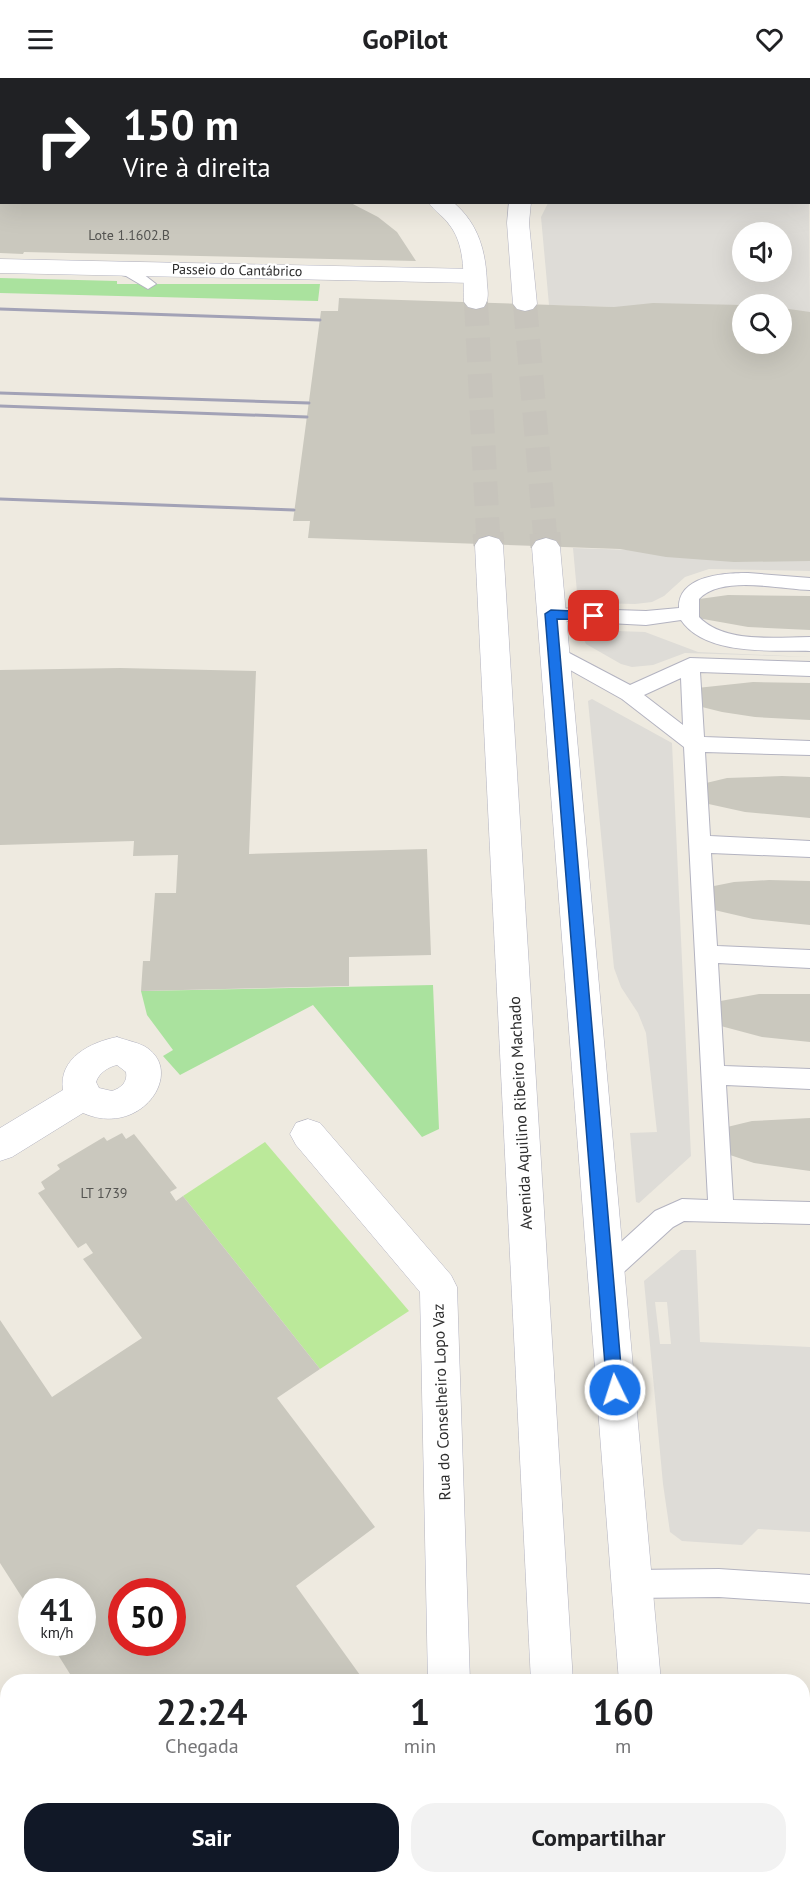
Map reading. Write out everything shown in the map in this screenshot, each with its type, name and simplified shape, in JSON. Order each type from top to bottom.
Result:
[{"type":"main road","points":[[441,204],[463,223],[472,243],[476,302]]},
{"type":"main road","points":[[520,204],[518,223],[525,304]]},
{"type":"main road","name":"Passeio do Cantábrico","points":[[0,266],[474,276]]},
{"type":"main road","name":"Avenida Aquilino Ribeiro Machado","points":[[489,545],[552,1674]]},
{"type":"main road","points":[[546,547],[639,1674]]},
{"type":"main road","points":[[0,1146],[84,1095]]},
{"type":"main road","name":"Rua do Conselheiro Lopo Vaz","points":[[308,1134],[438,1287],[449,1674]]},
{"type":"lane","points":[[111,268],[132,273],[148,284]]},
{"type":"lane","points":[[810,584],[715,582],[694,592],[688,600],[688,614],[696,627],[720,639],[810,644]]},
{"type":"lane","points":[[551,614],[646,618],[688,614]]},
{"type":"lane","points":[[554,652],[629,694],[695,744],[810,748]]},
{"type":"lane","points":[[629,694],[690,665],[810,669]]},
{"type":"lane","points":[[690,665],[721,1209]]},
{"type":"lane","points":[[700,844],[810,849]]},
{"type":"lane","points":[[706,954],[810,959]]},
{"type":"lane","points":[[714,1075],[810,1079]]},
{"type":"lane","points":[[606,1272],[664,1219],[675,1212],[721,1209],[810,1213]]},
{"type":"lane","points":[[632,1584],[719,1583],[810,1588]]},
{"type":"green space","points":[[0,278],[117,281],[117,284],[320,284],[318,301],[0,293]]},
{"type":"green space","points":[[433,985],[439,1129],[422,1137],[313,1005],[180,1075],[163,1056],[173,1050],[147,1015],[141,991]]},
{"type":"green space","points":[[265,1142],[409,1311],[320,1369],[183,1196]]},
{"type":"shaded area","points":[[548,204],[809,204],[810,313],[792,312],[792,294],[732,294],[732,311],[549,305],[541,217]]},
{"type":"shaded area","points":[[573,548],[810,556],[810,571],[709,569],[685,577],[664,596],[652,602],[594,603],[583,599],[577,592]]},
{"type":"shaded area","points":[[588,630],[645,632],[698,652],[810,657],[685,653],[653,665],[632,667],[621,664],[586,644],[582,636]]},
{"type":"shaded area","points":[[592,699],[672,743],[691,1156],[639,1203],[636,1202],[630,1133],[657,1132],[646,1033],[638,1013],[621,987],[614,968],[588,701]]},
{"type":"shaded area","points":[[681,1250],[696,1250],[700,1342],[810,1347],[810,1532],[758,1529],[742,1545],[682,1541],[670,1532],[663,1484],[644,1281]],"holes":[[[655,1302],[667,1302],[671,1344],[660,1344]]]},
{"type":"building","points":[[0,204],[353,204],[378,217],[397,232],[416,261],[24,252],[23,254],[0,253]]},
{"type":"building","points":[[339,298],[614,307],[653,303],[732,305],[732,354],[792,354],[792,309],[810,312],[810,561],[734,562],[666,557],[620,549],[308,538],[310,521],[293,521],[321,311],[338,311]]},
{"type":"building","points":[[728,595],[810,596],[810,630],[748,627],[692,617],[692,600]]},
{"type":"building","points":[[120,668],[256,671],[249,854],[427,849],[431,955],[349,957],[349,986],[141,991],[143,961],[150,961],[155,893],[176,893],[178,855],[133,856],[134,841],[0,845],[0,670]]},
{"type":"building","points":[[753,682],[810,683],[810,720],[755,717],[698,706],[697,688]]},
{"type":"building","points":[[810,777],[810,818],[745,812],[704,803],[702,784],[727,778]]},
{"type":"building","points":[[810,881],[810,925],[753,919],[710,909],[709,887],[734,882]]},
{"type":"building","points":[[759,994],[810,994],[810,1042],[762,1037],[717,1025],[715,1002]]},
{"type":"building","points":[[810,1118],[810,1171],[754,1163],[724,1153],[723,1128],[752,1121]]},
{"type":"building","points":[[122,1133],[126,1139],[134,1134],[177,1188],[170,1192],[176,1201],[183,1196],[320,1369],[277,1398],[375,1527],[296,1586],[359,1674],[70,1674],[59,1656],[96,1656],[96,1578],[18,1578],[18,1591],[0,1563],[0,1320],[52,1397],[142,1338],[83,1259],[93,1253],[86,1243],[78,1248],[38,1193],[45,1189],[41,1182],[60,1169],[57,1165],[104,1137],[107,1141]]},
{"type":"tunnel","points":[[476,302],[488,534]]},
{"type":"tunnel","points":[[525,304],[545,534]]},
{"type":"tunnel","points":[[488,533],[489,545]]},
{"type":"tunnel","points":[[545,533],[546,547]]},
{"type":"railway","points":[[0,309],[320,320]]},
{"type":"railway","points":[[0,393],[309,403]]},
{"type":"railway","points":[[0,406],[307,417]]},
{"type":"railway","points":[[0,499],[294,510]]},
{"type":"route","points":[[594,616],[551,614],[615,1390]]}]
